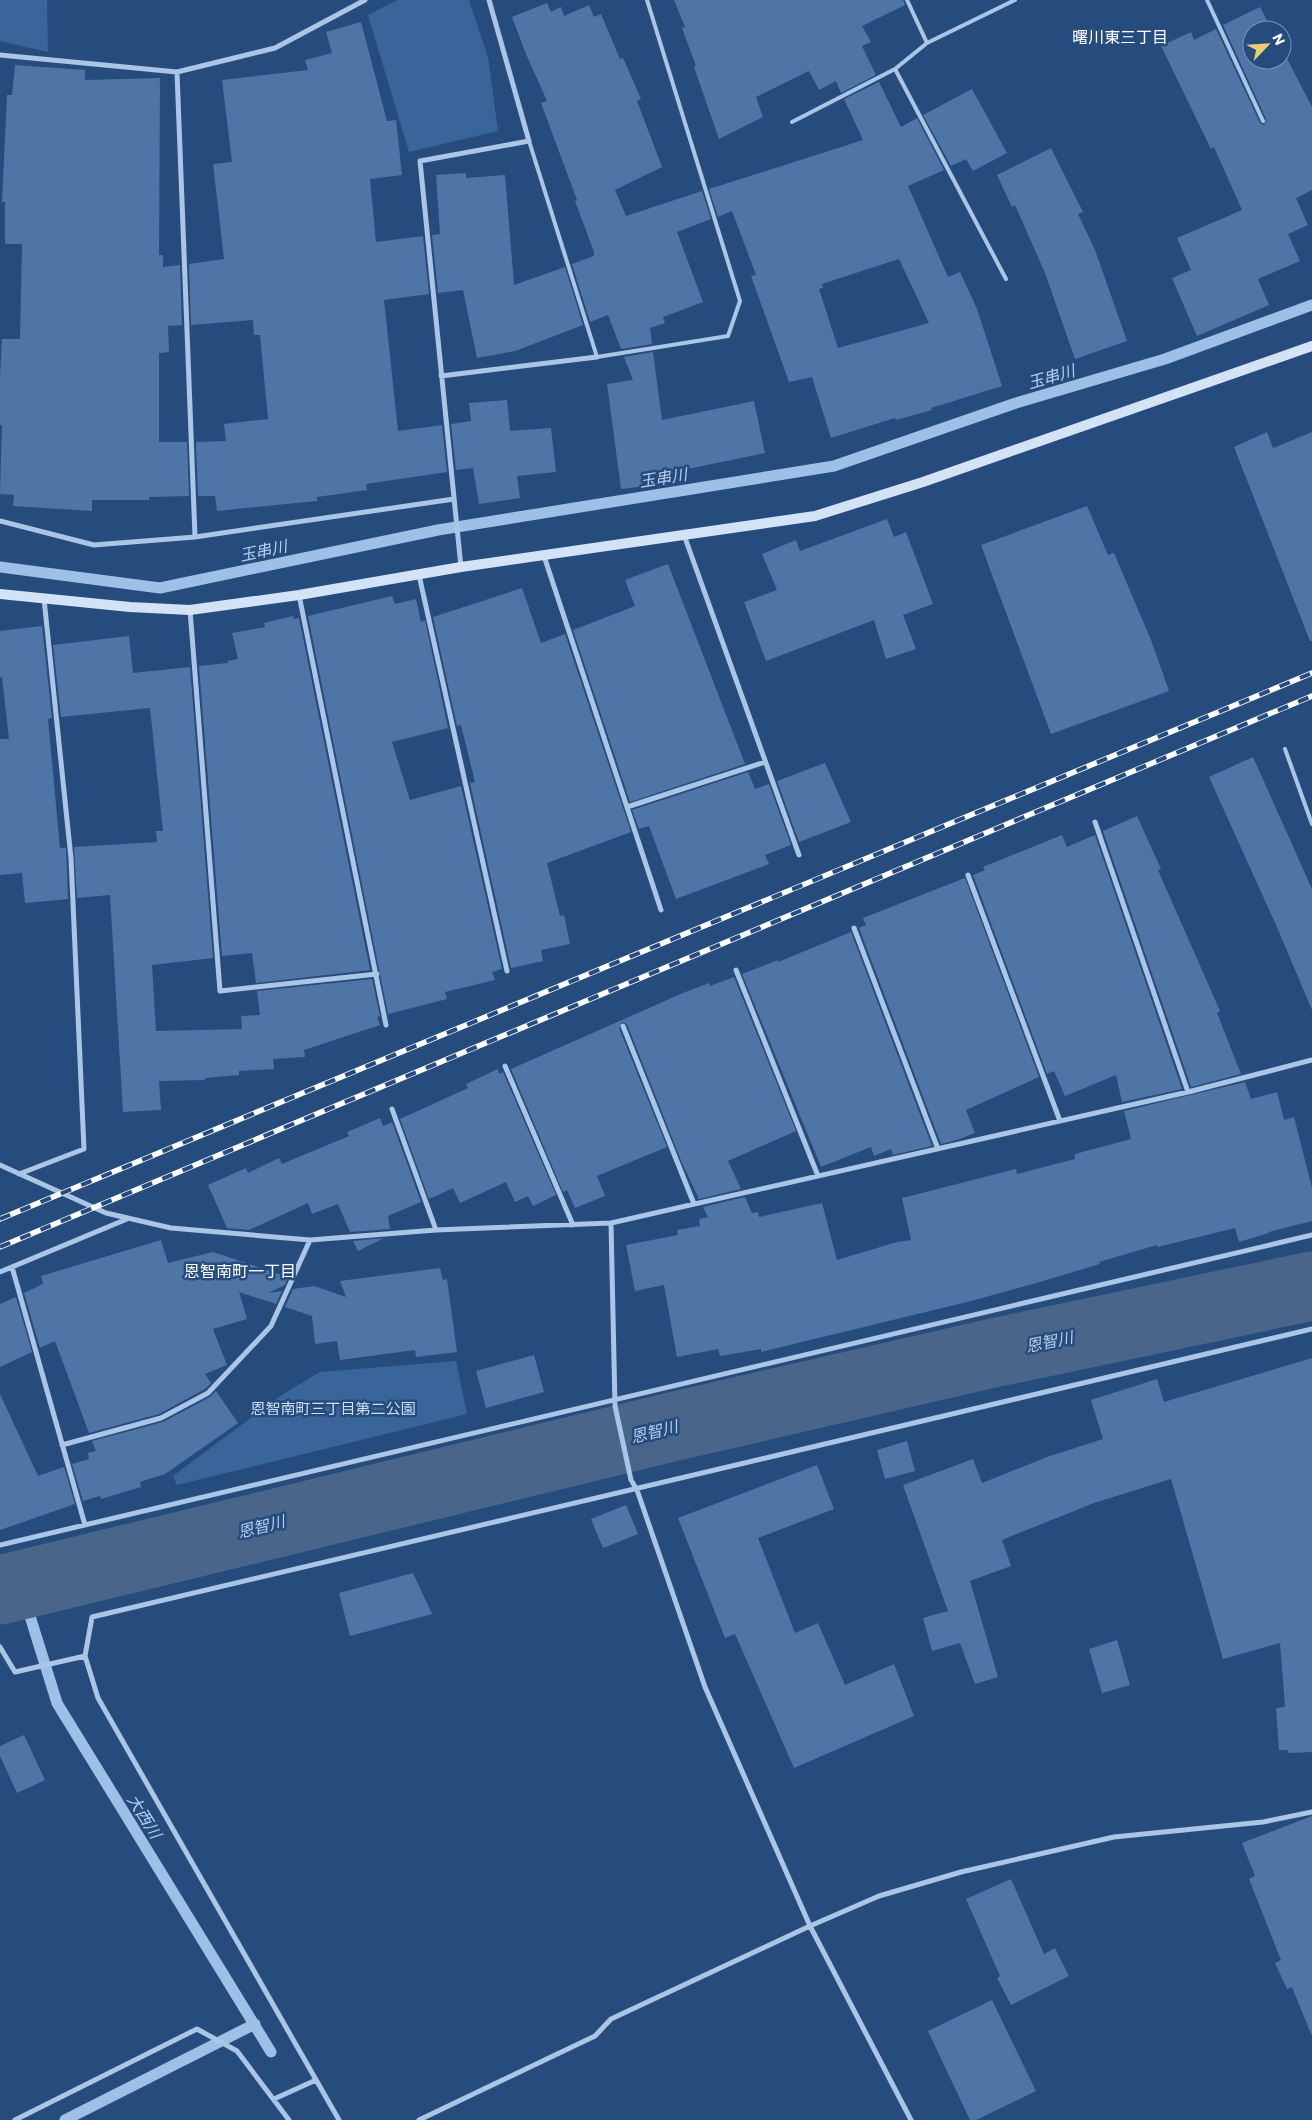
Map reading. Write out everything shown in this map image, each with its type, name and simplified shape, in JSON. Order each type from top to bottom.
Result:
[{"type":"street","points":[[0,55],[176,72],[276,48],[365,0]]},
{"type":"street","points":[[461,567],[420,161],[529,141],[489,0]]},
{"type":"street","points":[[176,72],[195,537]]},
{"type":"street","points":[[0,594],[130,607],[190,610],[299,595],[461,567],[815,516],[923,482],[1312,346]]},
{"type":"street","points":[[441,376],[597,357]]},
{"type":"street","points":[[0,521],[94,545],[195,537],[454,499]]},
{"type":"street","points":[[684,535],[798,855]]},
{"type":"street","points":[[544,555],[661,910]]},
{"type":"street","points":[[419,575],[507,971]]},
{"type":"street","points":[[299,595],[386,1025]]},
{"type":"street","points":[[18,1174],[84,1149],[71,858],[44,599]]},
{"type":"street","points":[[190,610],[220,991],[377,974]]},
{"type":"street","points":[[627,807],[765,762]]},
{"type":"street","points":[[1095,822],[1188,1092]]},
{"type":"street","points":[[968,875],[1060,1121]]},
{"type":"street","points":[[854,928],[938,1149]]},
{"type":"street","points":[[736,970],[818,1176]]},
{"type":"street","points":[[623,1026],[694,1204]]},
{"type":"street","points":[[0,1165],[106,1213],[171,1228],[310,1240],[436,1230],[611,1223],[1188,1092],[1312,1060]]},
{"type":"street","points":[[505,1066],[573,1225]]},
{"type":"street","points":[[392,1109],[436,1230]]},
{"type":"street","points":[[0,1272],[128,1218]]},
{"type":"street","points":[[611,1223],[615,1406],[631,1480],[637,1490],[705,1687],[810,1926],[911,2120]]},
{"type":"street","points":[[0,1545],[1312,1235]]},
{"type":"street","points":[[62,1445],[161,1418],[208,1393],[271,1326],[310,1240]]},
{"type":"street","points":[[12,1267],[85,1525]]},
{"type":"street","points":[[339,2120],[98,1698],[85,1656],[92,1617],[637,1490],[1312,1329]]},
{"type":"street","points":[[0,1646],[15,1672],[85,1656]]},
{"type":"street","points":[[419,2120],[595,2036],[611,2019],[810,1926],[879,1896],[960,1872],[1114,1837],[1263,1822],[1312,1812]]},
{"type":"street","points":[[15,2120],[197,2029],[237,2051],[289,2120]]},
{"type":"street","points":[[274,2099],[316,2080]]},
{"type":"lane","points":[[529,141],[597,357],[728,336],[740,301],[647,0]]},
{"type":"lane","points":[[907,0],[927,43]]},
{"type":"lane","points":[[792,122],[895,69],[927,43],[1015,0]]},
{"type":"lane","points":[[1207,0],[1263,121]]},
{"type":"lane","points":[[895,69],[1006,279]]},
{"type":"lane","points":[[1285,749],[1312,824]]},
{"type":"green space","points":[[0,0],[47,0],[48,52],[0,41]]},
{"type":"green space","points":[[397,0],[469,0],[488,57],[498,131],[409,152],[368,15]]},
{"type":"green space","name":"恩智南町三丁目第二公園","points":[[456,1361],[467,1414],[177,1485],[173,1476],[280,1396],[320,1372]]},
{"type":"building","points":[[674,0],[903,0],[905,5],[862,26],[871,42],[862,46],[876,75],[841,93],[836,81],[819,90],[809,71],[756,97],[763,117],[719,139],[682,28],[685,27]]},
{"type":"building","points":[[547,3],[551,12],[561,7],[564,16],[589,5],[594,17],[601,14],[620,59],[623,58],[641,99],[637,101],[662,167],[615,190],[626,216],[702,191],[711,219],[677,232],[703,302],[663,317],[665,323],[650,328],[652,344],[621,349],[608,315],[590,322],[572,264],[594,256],[594,252],[541,103],[547,101],[512,17]]},
{"type":"building","points":[[1260,7],[1267,20],[1242,20],[1242,67],[1223,25]]},
{"type":"building","points":[[361,22],[387,121],[396,120],[402,175],[370,179],[376,242],[423,236],[429,294],[384,300],[398,431],[442,425],[447,472],[366,484],[367,490],[317,497],[317,501],[217,511],[215,496],[198,496],[196,442],[226,441],[224,424],[268,419],[260,335],[254,335],[253,320],[191,325],[189,264],[224,259],[213,164],[232,162],[222,80],[308,70],[305,60],[332,53],[326,32]]},
{"type":"building","points":[[1216,29],[1260,123],[1264,125],[1266,119],[1244,70],[1292,70],[1292,68],[1312,107],[1312,190],[1296,198],[1308,225],[1288,234],[1300,261],[1258,279],[1269,305],[1197,336],[1172,278],[1191,270],[1177,238],[1242,210],[1214,147],[1211,149],[1161,46],[1191,32],[1194,40]]},
{"type":"building","points":[[15,65],[85,70],[85,80],[160,78],[159,255],[163,255],[163,267],[180,265],[182,325],[168,326],[169,352],[159,353],[159,442],[187,442],[189,496],[149,497],[149,500],[92,500],[92,511],[13,506],[14,495],[0,494],[2,425],[0,425],[0,377],[2,339],[20,339],[22,244],[5,244],[5,202],[2,202],[7,95],[12,95]]},
{"type":"building","points":[[879,82],[901,127],[917,118],[944,170],[908,186],[948,277],[960,272],[977,309],[1002,386],[931,408],[932,410],[896,420],[895,418],[831,438],[812,377],[789,382],[751,276],[756,275],[732,211],[718,217],[709,189],[863,140],[844,99]],"holes":[[[899,259],[929,323],[838,348],[819,289],[823,288],[822,284]]]},
{"type":"building","points":[[972,89],[1007,153],[973,171],[966,159],[951,166],[923,115]]},
{"type":"building","points":[[1051,148],[1083,212],[1078,214],[1095,250],[1127,341],[1075,359],[1045,273],[1015,205],[1012,207],[997,175]]},
{"type":"building","points":[[466,173],[466,178],[505,175],[514,285],[565,267],[583,325],[515,351],[477,358],[463,290],[438,293],[432,235],[440,234],[436,175]]},
{"type":"building","points":[[653,352],[662,420],[754,401],[765,453],[678,471],[679,482],[621,489],[607,384],[633,380],[624,357]]},
{"type":"building","points":[[507,400],[510,431],[551,428],[556,472],[517,476],[520,498],[479,504],[473,468],[456,470],[451,424],[471,421],[469,403]]},
{"type":"building","points":[[1267,432],[1273,448],[1312,432],[1312,641],[1310,641],[1234,447]]},
{"type":"building","points":[[1087,506],[1108,555],[1114,553],[1151,640],[1169,691],[1051,734],[981,545]]},
{"type":"building","points":[[887,519],[894,537],[906,532],[933,604],[903,615],[916,649],[886,659],[874,620],[766,661],[744,602],[777,590],[762,554],[796,540],[800,551]]},
{"type":"building","points":[[668,564],[745,764],[630,802],[573,630],[635,606],[625,580]]},
{"type":"building","points":[[522,588],[541,643],[565,634],[631,832],[547,863],[560,916],[564,915],[570,944],[541,950],[543,961],[511,968],[470,783],[475,782],[461,725],[457,726],[433,617]]},
{"type":"building","points":[[392,596],[395,604],[416,599],[421,622],[425,620],[448,728],[392,742],[410,800],[461,786],[502,969],[492,972],[495,980],[445,992],[447,999],[388,1014],[308,616]]},
{"type":"building","points":[[293,616],[293,619],[299,618],[370,970],[256,983],[252,953],[222,956],[199,666],[228,663],[228,661],[238,659],[232,633],[265,627],[264,623]]},
{"type":"building","points":[[42,626],[52,718],[48,719],[60,848],[66,848],[68,899],[25,903],[22,873],[0,875],[0,739],[9,739],[2,677],[0,677],[0,631]]},
{"type":"building","points":[[129,636],[133,673],[190,667],[213,958],[152,965],[156,1031],[242,1029],[241,1016],[260,1015],[257,991],[372,979],[380,1016],[377,1017],[380,1025],[304,1050],[305,1057],[273,1059],[274,1069],[239,1071],[239,1075],[205,1078],[205,1080],[159,1081],[161,1110],[123,1112],[110,895],[77,898],[74,847],[157,842],[156,831],[163,831],[150,708],[61,717],[53,645]]},
{"type":"building","points":[[1253,757],[1312,889],[1312,1010],[1209,777]]},
{"type":"building","points":[[825,763],[851,822],[799,842],[777,781]]},
{"type":"building","points":[[748,772],[755,789],[769,784],[791,845],[765,855],[769,864],[676,899],[649,826],[639,829],[632,810]]},
{"type":"building","points":[[1137,816],[1161,869],[1158,870],[1220,1011],[1217,1013],[1241,1074],[1191,1087],[1103,831]]},
{"type":"building","points":[[1062,835],[1067,847],[1095,835],[1182,1089],[1122,1102],[1116,1075],[1065,1096],[1054,1071],[1047,1074],[973,875],[985,870],[983,867]]},
{"type":"building","points":[[965,878],[1039,1077],[966,1110],[975,1133],[941,1144],[859,928],[866,925],[863,918]]},
{"type":"building","points":[[851,932],[932,1146],[893,1155],[891,1149],[874,1156],[871,1147],[821,1167],[742,974],[778,960],[778,962]]},
{"type":"building","points":[[734,977],[796,1131],[728,1161],[741,1189],[699,1199],[682,1163],[627,1024],[622,1022],[619,1028],[667,1147],[597,1176],[605,1196],[575,1208],[567,1190],[563,1192],[511,1069],[683,993],[709,983],[710,986]]},
{"type":"building","points":[[498,1069],[499,1074],[503,1072],[556,1195],[533,1206],[528,1196],[515,1202],[506,1182],[460,1203],[453,1188],[429,1199],[400,1119],[468,1088],[466,1084]]},
{"type":"building","points":[[1245,1082],[1251,1099],[1277,1092],[1284,1120],[1294,1117],[1312,1188],[1312,1221],[1239,1242],[1235,1228],[1158,1247],[1157,1245],[1099,1262],[1100,1264],[971,1301],[761,1352],[761,1349],[720,1356],[718,1349],[677,1357],[664,1285],[635,1291],[626,1245],[678,1235],[677,1230],[700,1226],[699,1219],[708,1217],[703,1207],[745,1197],[752,1213],[758,1212],[759,1217],[822,1203],[837,1260],[897,1242],[911,1240],[902,1198],[1016,1169],[1017,1174],[1075,1159],[1075,1154],[1131,1139],[1124,1111]]},
{"type":"building","points":[[380,1118],[383,1126],[392,1122],[421,1202],[388,1216],[390,1229],[350,1232],[338,1204],[312,1214],[308,1203],[249,1230],[227,1228],[208,1185],[246,1168],[248,1173],[279,1158],[282,1164],[349,1136],[347,1132]]},
{"type":"building","points":[[384,1238],[358,1251],[353,1241]]},
{"type":"building","points":[[161,1240],[168,1263],[213,1252],[288,1277],[285,1285],[268,1293],[282,1291],[276,1304],[239,1292],[247,1319],[213,1329],[227,1365],[205,1374],[211,1383],[205,1389],[159,1414],[89,1433],[55,1341],[40,1348],[24,1293],[43,1284],[41,1276]]},
{"type":"building","points":[[440,1268],[443,1280],[447,1279],[457,1352],[416,1357],[415,1350],[340,1360],[337,1341],[315,1344],[312,1316],[285,1307],[293,1289],[314,1286],[346,1297],[340,1281]]},
{"type":"building","points":[[16,1297],[32,1352],[0,1367],[0,1304]]},
{"type":"building","points":[[534,1355],[544,1392],[486,1408],[476,1371]]},
{"type":"building","points":[[1312,1358],[1312,1752],[1289,1753],[1288,1750],[1279,1750],[1276,1708],[1285,1707],[1280,1643],[1223,1659],[1171,1479],[1094,1503],[1002,1540],[1011,1566],[970,1581],[998,1677],[975,1684],[960,1643],[932,1651],[923,1618],[948,1611],[903,1485],[973,1459],[982,1483],[1047,1457],[1103,1439],[1091,1400],[1157,1379],[1164,1402]]},
{"type":"building","points":[[216,1391],[238,1423],[165,1474],[140,1482],[141,1487],[101,1499],[100,1496],[83,1501],[72,1464],[89,1459],[88,1453],[96,1451],[92,1441],[163,1422],[210,1397]]},
{"type":"building","points":[[0,1394],[38,1476],[64,1467],[75,1504],[0,1530]]},
{"type":"building","points":[[907,1441],[915,1471],[885,1479],[877,1450]]},
{"type":"building","points":[[817,1465],[834,1509],[758,1538],[795,1633],[818,1623],[845,1685],[894,1664],[914,1716],[794,1768],[735,1634],[725,1638],[678,1518]]},
{"type":"building","points":[[626,1505],[638,1534],[603,1548],[591,1519]]},
{"type":"building","points":[[413,1573],[432,1614],[350,1636],[339,1593]]},
{"type":"building","points":[[1117,1640],[1130,1685],[1102,1693],[1089,1649]]},
{"type":"building","points":[[24,1735],[45,1780],[17,1793],[0,1756],[0,1746]]},
{"type":"building","points":[[1312,1816],[1311,2034],[1292,1987],[1287,1989],[1275,1963],[1281,1960],[1249,1879],[1255,1876],[1242,1843]]},
{"type":"building","points":[[1011,1879],[1044,1954],[1055,1948],[1069,1976],[1011,2005],[997,1978],[1000,1976],[966,1899]]},
{"type":"building","points":[[992,2000],[1036,2091],[976,2120],[970,2120],[928,2031]]},
{"type":"waterway","name":"玉串川","points":[[0,567],[160,588],[438,530],[834,466],[1016,403],[1165,359],[1312,305]]},
{"type":"waterway","name":"恩智川","points":[[0,1590],[676,1426],[993,1353],[1312,1286]]},
{"type":"waterway","name":"大西川","points":[[20,1584],[57,1703],[271,2052]]},
{"type":"waterway","points":[[65,2120],[255,2024]]},
{"type":"railway","points":[[0,1219],[1312,673]]},
{"type":"railway","points":[[0,1247],[1312,696]]},
{"type":"district","name":"曙川東三丁目","points":[[1120,36]]},
{"type":"district","name":"恩智南町一丁目","points":[[240,1270]]}]
